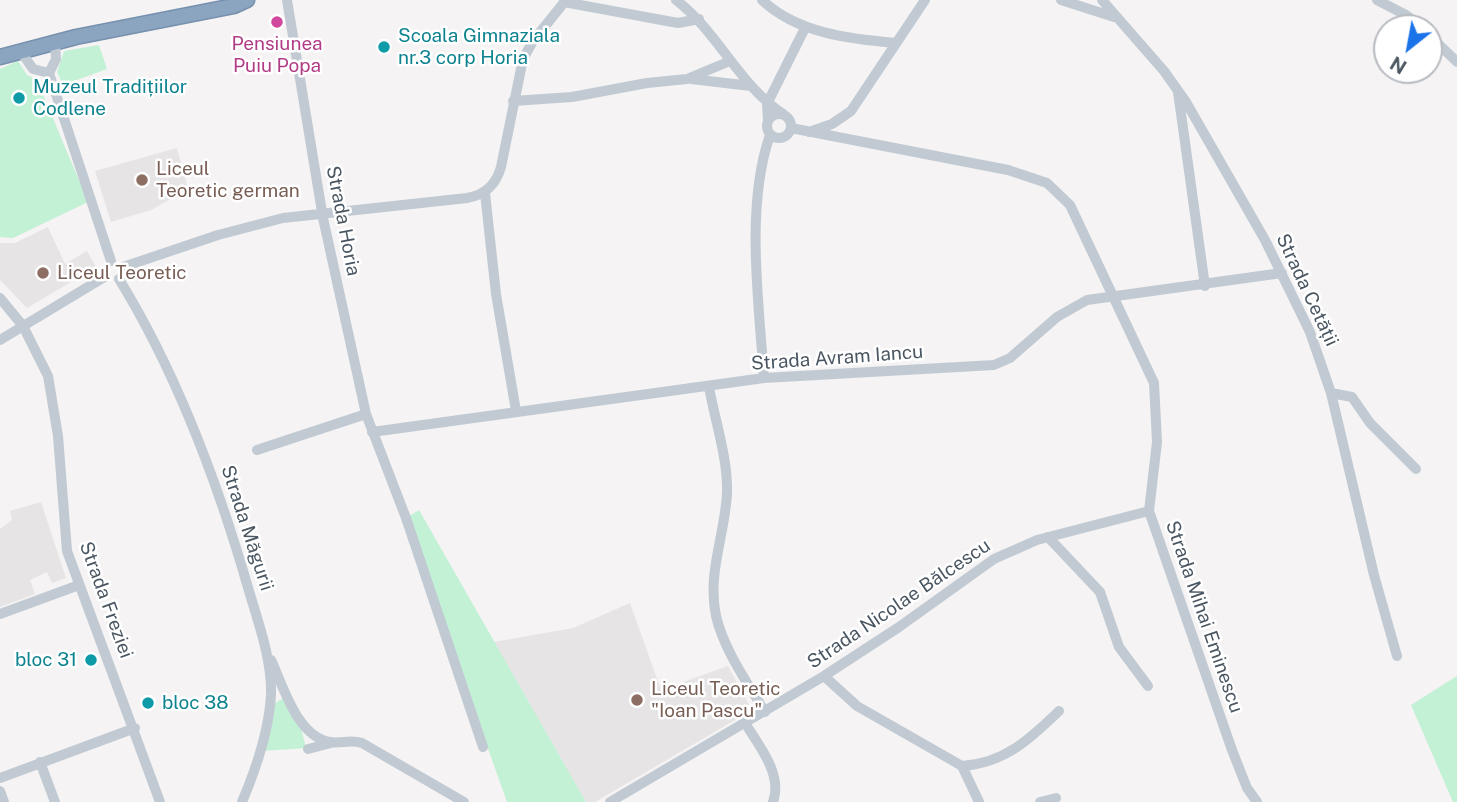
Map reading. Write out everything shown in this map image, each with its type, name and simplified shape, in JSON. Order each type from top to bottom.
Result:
[{"type":"highway","points":[[0,57],[55,42],[234,6],[247,0]]},
{"type":"street","name":"Strada Horia","points":[[287,0],[322,212],[366,414],[406,518],[483,747]]},
{"type":"street","points":[[676,0],[699,19],[767,104],[790,121],[791,128],[784,138],[770,135]]},
{"type":"street","points":[[762,0],[788,20],[805,27],[896,43]]},
{"type":"street","points":[[809,132],[832,124],[852,111],[926,0]]},
{"type":"street","points":[[1061,0],[1115,18]]},
{"type":"street","name":"Strada Cetății","points":[[1102,0],[1177,88],[1282,273],[1310,332],[1331,393],[1374,575],[1397,656]]},
{"type":"street","points":[[1377,0],[1404,14]]},
{"type":"street","points":[[123,267],[218,234],[322,212],[467,198],[485,193],[495,181],[501,167],[513,101],[527,50],[565,1],[678,23],[699,19]]},
{"type":"street","points":[[764,378],[757,215],[761,169],[770,135],[766,128],[767,104],[805,27]]},
{"type":"street","points":[[55,42],[56,59],[49,73],[111,261]]},
{"type":"street","points":[[1443,48],[1457,62]]},
{"type":"street","points":[[20,50],[33,69],[49,73]]},
{"type":"street","points":[[513,101],[561,98],[687,79],[730,61]]},
{"type":"street","points":[[687,79],[751,86]]},
{"type":"street","points":[[1177,88],[1205,286]]},
{"type":"street","points":[[768,121],[776,114],[783,114]]},
{"type":"street","name":"Strada Mihai Eminescu","points":[[791,128],[985,164],[1047,183],[1070,205],[1111,297],[1142,352],[1154,383],[1157,442],[1149,511],[1232,750],[1247,788],[1257,802]]},
{"type":"street","points":[[485,193],[496,294],[516,411]]},
{"type":"street","points":[[106,276],[105,267],[111,261],[117,261],[123,267]]},
{"type":"street","points":[[0,340],[106,276],[119,279],[123,267]]},
{"type":"street","name":"Strada Avram Iancu","points":[[372,432],[764,378],[994,365],[1010,358],[1072,306],[1097,297],[1205,286],[1282,273]]},
{"type":"street","name":"Strada Măgurii","points":[[119,279],[200,442],[223,503],[266,650],[269,708],[259,754],[242,802]]},
{"type":"street","name":"Strada Freziei","points":[[0,298],[23,326],[51,389],[58,436],[65,541],[160,802]]},
{"type":"street","points":[[709,387],[726,478],[725,508],[713,583],[717,617],[723,637],[765,712]]},
{"type":"street","points":[[1331,393],[1352,397],[1370,423],[1416,469]]},
{"type":"street","points":[[257,450],[366,414]]},
{"type":"street","name":"Strada Nicolae Bălcescu","points":[[610,802],[824,676],[919,613],[980,567],[1013,549],[1048,537],[1112,523],[1149,511]]},
{"type":"street","points":[[1048,537],[1100,592],[1119,647],[1148,685]]},
{"type":"street","points":[[0,614],[79,585]]},
{"type":"street","points":[[266,650],[301,721],[315,734],[331,743]]},
{"type":"street","points":[[824,676],[857,706],[962,766],[977,765],[1017,750],[1059,711]]},
{"type":"street","points":[[745,723],[772,770],[775,801]]},
{"type":"street","points":[[0,778],[135,729]]},
{"type":"street","points":[[308,749],[348,740],[362,743],[464,802]]},
{"type":"street","points":[[40,762],[55,802]]},
{"type":"street","points":[[962,766],[979,802]]},
{"type":"street","points":[[0,791],[4,802]]},
{"type":"street","points":[[1040,802],[1056,798]]},
{"type":"shaded area","name":"Liceul Teoretic german","points":[[177,148],[188,189],[151,210],[111,222],[95,171]]},
{"type":"shaded area","name":"Liceul Teoretic","points":[[48,227],[65,264],[87,251],[96,267],[27,308],[0,280],[0,243],[15,243]]},
{"type":"shaded area","points":[[41,502],[66,578],[52,583],[47,572],[30,580],[35,594],[0,607],[0,529],[12,520],[10,511]]},
{"type":"shaded area","name":"Liceul Teoretic \"Ioan Pascu\"","points":[[630,603],[661,690],[728,666],[752,710],[595,802],[586,802],[494,642],[573,628]]},
{"type":"green space","points":[[99,45],[107,69],[63,85],[57,72],[64,51]]},
{"type":"green space","points":[[18,61],[27,75],[37,80],[88,202],[13,238],[0,237],[0,69]]},
{"type":"green space","points":[[419,510],[586,802],[507,802],[406,518]]},
{"type":"green space","points":[[1457,676],[1457,802],[1453,802],[1411,705]]},
{"type":"green space","points":[[284,698],[301,728],[306,748],[263,751],[275,703]]},
{"type":"place","name":"Pensiunea Puiu Popa","points":[[277,22]]},
{"type":"place","name":"Scoala Gimnaziala nr.3 corp Horia","points":[[384,47]]},
{"type":"place","name":"Muzeul Tradițiilor Codlene","points":[[19,98]]},
{"type":"place","name":"Liceul Teoretic german","points":[[142,180]]},
{"type":"place","name":"Liceul Teoretic","points":[[43,273]]},
{"type":"place","name":"bloc 31","points":[[91,660]]},
{"type":"place","name":"Liceul Teoretic \"Ioan Pascu\"","points":[[637,700]]},
{"type":"place","name":"bloc 38","points":[[148,703]]}]
